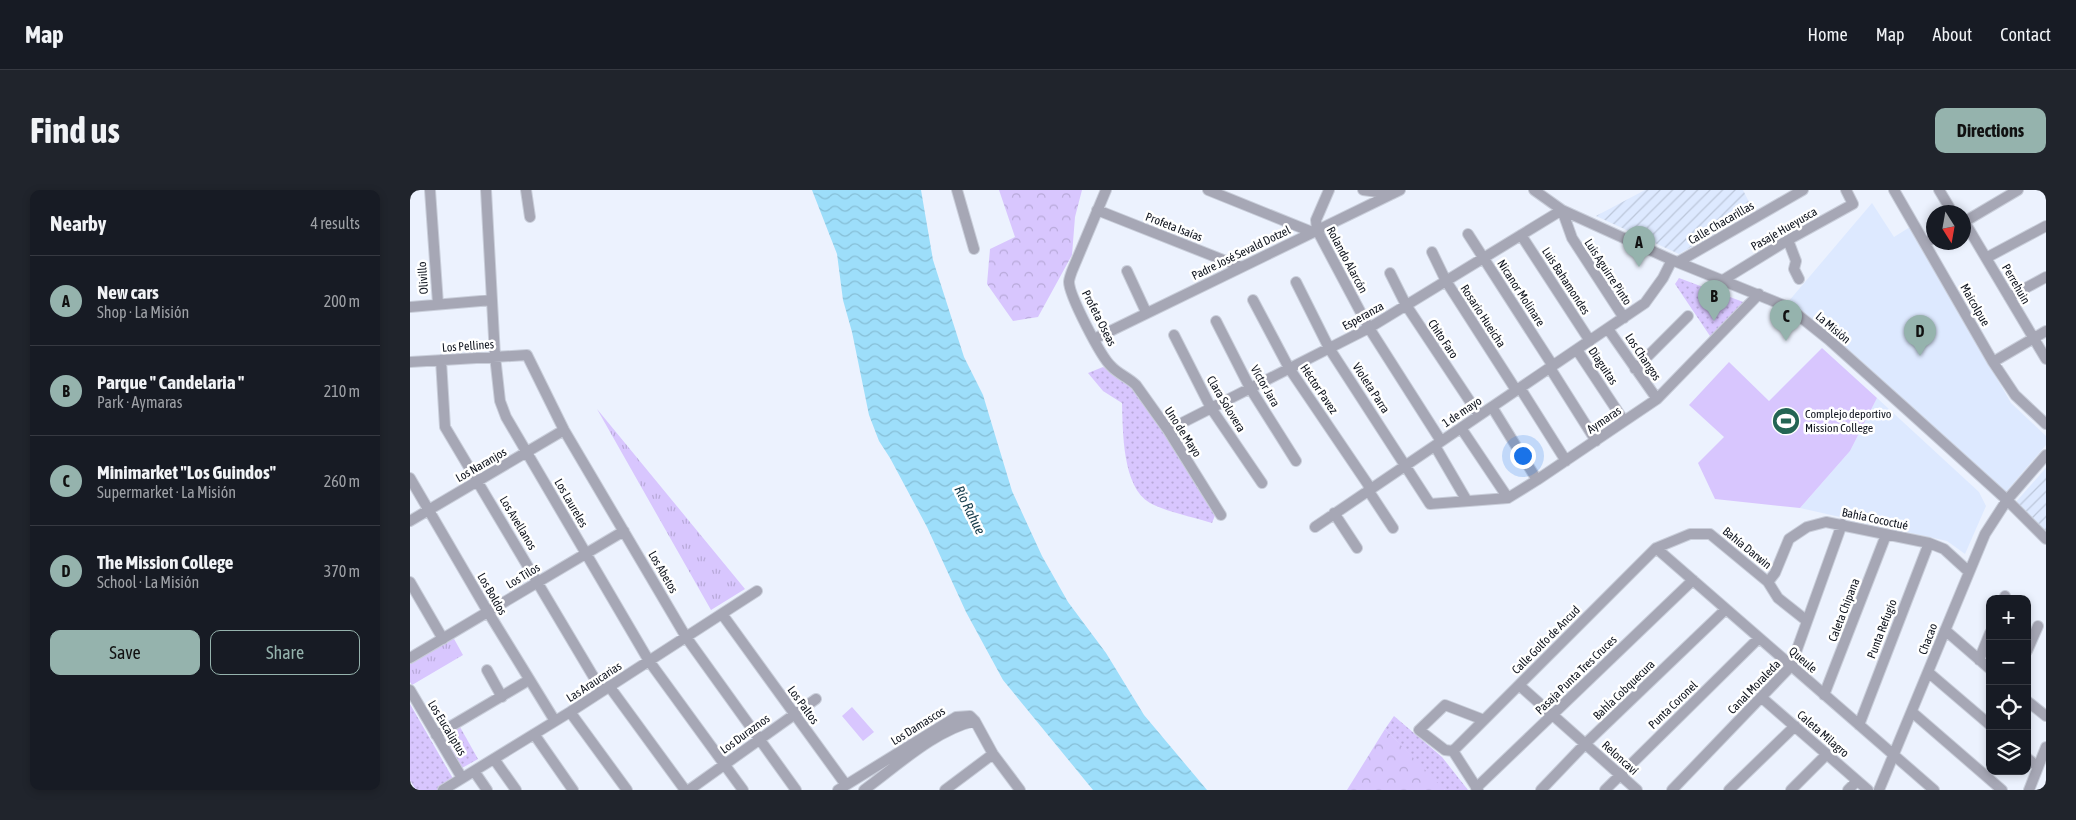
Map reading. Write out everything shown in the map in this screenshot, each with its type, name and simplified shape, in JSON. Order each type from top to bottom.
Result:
[{"type":"street","name":"Olivillo","points":[[430,190],[438,304]]},
{"type":"street","name":"Los Laureles","points":[[486,190],[495,356],[500,402],[506,417],[649,661],[743,790]]},
{"type":"street","points":[[526,190],[530,217]]},
{"type":"street","points":[[957,190],[974,250]]},
{"type":"street","name":"Profeta Oseas","points":[[1106,190],[1069,282],[1071,291],[1094,339],[1109,365],[1116,371]]},
{"type":"street","points":[[1208,190],[1314,231]]},
{"type":"street","name":"Rolando Alarcón","points":[[1329,190],[1316,220],[1314,231],[1438,443],[1467,500]]},
{"type":"street","points":[[1363,190],[1396,192]]},
{"type":"street","name":"La Misión","points":[[1535,190],[1562,210],[1583,220],[1675,261],[1788,307],[1828,339],[2007,500],[2046,539]]},
{"type":"street","name":"Calle Chacarillas","points":[[1675,261],[1803,190]]},
{"type":"street","name":"Pasaje Hueyusca","points":[[1724,280],[1788,240],[1853,204],[1846,190]]},
{"type":"street","name":"Maicolpue","points":[[1894,190],[1926,237]]},
{"type":"street","points":[[1939,190],[1948,205]]},
{"type":"street","points":[[1971,218],[2018,190]]},
{"type":"street","name":"Padre José Sevald Dotzel","points":[[1094,339],[1146,312],[1396,192]]},
{"type":"street","name":"Profeta Isaías","points":[[1097,210],[1241,267]]},
{"type":"street","name":"Esperanza","points":[[1168,430],[1369,328],[1562,210]]},
{"type":"street","name":"Luis Aguirre Pinto","points":[[1562,210],[1572,238],[1624,318]]},
{"type":"street","name":"Luis Aguirre Pinto","points":[[1572,238],[1574,225],[1583,220]]},
{"type":"street","points":[[1986,258],[2046,226]]},
{"type":"street","name":"Perrehuin","points":[[1971,233],[2046,359]]},
{"type":"street","name":"Nicanor Molinare","points":[[1468,234],[1596,441]]},
{"type":"street","name":"Luis Bahamondes","points":[[1521,235],[1590,341]]},
{"type":"street","points":[[1788,240],[1796,261],[1794,270],[1799,278]]},
{"type":"street","name":"Maicolpue","points":[[1934,250],[1993,362],[2015,395],[2046,424]]},
{"type":"street","name":"Rosario Hueicha","points":[[1432,252],[1446,281],[1566,461]]},
{"type":"street","name":"1 de mayo","points":[[1314,526],[1645,303],[1675,261]]},
{"type":"street","points":[[1736,285],[1740,269]]},
{"type":"street","points":[[1127,271],[1146,312]]},
{"type":"street","name":"Chito Faro","points":[[1390,273],[1406,305],[1479,415]]},
{"type":"street","points":[[2009,297],[2046,276]]},
{"type":"street","name":"Violeta Parra","points":[[1296,282],[1329,348],[1430,504]]},
{"type":"street","name":"Aymaras","points":[[1430,504],[1508,498],[1537,480],[1657,399],[1759,294]]},
{"type":"street","points":[[410,306],[492,300]]},
{"type":"street","name":"Héctor Pavez","points":[[1253,300],[1289,368],[1394,528]]},
{"type":"street","points":[[1635,369],[1688,316]]},
{"type":"street","name":"Víctor Jara","points":[[1216,321],[1250,388],[1296,461]]},
{"type":"street","name":"Los Changos","points":[[1608,328],[1657,399]]},
{"type":"street","points":[[1993,362],[2046,331]]},
{"type":"street","name":"Clara Solovera","points":[[1174,336],[1211,408],[1262,483]]},
{"type":"street","name":"Diaguitas","points":[[1577,350],[1624,421]]},
{"type":"street","name":"Los Pellines","points":[[410,362],[527,355]]},
{"type":"street","name":"Los Abetos","points":[[527,355],[564,430],[686,637],[796,790]]},
{"type":"street","name":"Los Avellanos","points":[[441,360],[445,427],[606,688],[685,790]]},
{"type":"street","name":"Uno de Mayo","points":[[1116,371],[1136,385],[1168,430],[1221,515]]},
{"type":"street","points":[[1492,407],[1537,480]]},
{"type":"street","points":[[1461,428],[1508,498]]},
{"type":"street","name":"Los Naranjos","points":[[410,521],[564,430]]},
{"type":"street","name":"Chacao","points":[[1879,790],[1968,571],[1985,534],[2007,500],[2046,455]]},
{"type":"street","name":"Los Boldos","points":[[410,478],[488,612],[555,721]]},
{"type":"street","points":[[1334,513],[1357,548]]},
{"type":"street","name":"Bahía Cococtué","points":[[1768,582],[1775,572],[1789,539],[1798,532],[1826,522],[1929,543],[1944,549],[1968,571]]},
{"type":"street","name":"Canal Moraleda","points":[[1672,790],[1791,666],[1842,524]]},
{"type":"street","name":"Los Tilos","points":[[410,658],[624,531]]},
{"type":"street","name":"Bahía Darwin","points":[[1656,548],[1690,534],[1710,534],[1768,582],[1778,598],[1807,622]]},
{"type":"street","name":"Caleta Chipana","points":[[1824,695],[1886,535]]},
{"type":"street","name":"Punta Refugio","points":[[1858,725],[1929,543]]},
{"type":"street","name":"Queule","points":[[1656,548],[1934,790]]},
{"type":"street","name":"Calle Golfo de Ancud","points":[[1453,751],[1656,548]]},
{"type":"street","name":"Pasaja Punta Tres Cruces","points":[[1477,789],[1552,714],[1693,580]]},
{"type":"street","points":[[410,582],[443,639]]},
{"type":"street","name":"Las Araucarias","points":[[443,790],[570,712],[757,591]]},
{"type":"street","name":"BahÍa Cobquecura","points":[[1541,790],[1585,744],[1726,609]]},
{"type":"street","name":"Los Paltos","points":[[722,614],[795,714],[842,787]]},
{"type":"street","points":[[2031,642],[2038,626]]},
{"type":"street","points":[[1944,630],[1986,666]]},
{"type":"street","name":"Punta Coronel","points":[[1604,790],[1759,638]]},
{"type":"street","points":[[1979,660],[1987,640]]},
{"type":"street","points":[[487,670],[502,697]]},
{"type":"street","points":[[1928,672],[1986,723]]},
{"type":"street","points":[[436,735],[530,680]]},
{"type":"street","name":"Reloncaví","points":[[1519,685],[1637,790]]},
{"type":"street","name":"Los Eucaliptus","points":[[410,690],[462,778]]},
{"type":"street","name":"Caleta Milagro","points":[[1761,698],[1868,790]]},
{"type":"street","name":"Los Duraznos","points":[[689,790],[816,699]]},
{"type":"street","points":[[2031,703],[2045,714]]},
{"type":"street","points":[[1477,789],[1453,751],[1445,750],[1419,730],[1445,705],[1484,720]]},
{"type":"street","points":[[570,712],[627,790]]},
{"type":"street","points":[[1912,712],[2002,790]]},
{"type":"street","name":"Los Damascos","points":[[842,787],[956,717],[970,716],[975,721]]},
{"type":"street","points":[[975,721],[993,754],[1020,790]]},
{"type":"street","name":"Los Damascos","points":[[870,788],[942,733],[975,721]]},
{"type":"street","points":[[1729,790],[1794,726]]},
{"type":"street","points":[[534,734],[573,790]]},
{"type":"street","points":[[2029,790],[2046,747]]},
{"type":"street","points":[[945,790],[993,754]]},
{"type":"street","points":[[1791,790],[1826,754]]},
{"type":"street","points":[[494,759],[516,790]]},
{"type":"street","points":[[2031,761],[2038,767]]},
{"type":"street","points":[[474,771],[487,790]]},
{"type":"street","points":[[1848,790],[1857,780]]},
{"type":"street","points":[[842,787],[854,782],[870,788]]},
{"type":"shaded area","points":[[1645,190],[1743,190],[1751,206],[1755,209],[1679,254],[1596,216]]},
{"type":"shaded area","points":[[1872,203],[1894,237],[1910,227],[2011,403],[2046,436],[2046,445],[2005,493],[1827,330],[1788,302]]},
{"type":"shaded area","points":[[1877,398],[1979,492],[1986,506],[1965,554],[1947,541],[1800,508],[1850,451]]},
{"type":"shaded area","points":[[2046,468],[2046,535],[2014,504]]},
{"type":"green space","points":[[999,190],[1082,190],[1075,217],[1072,255],[1038,317],[1013,321],[987,284],[990,249],[1015,237]]},
{"type":"green space","points":[[1679,278],[1746,303],[1712,339],[1675,284]]},
{"type":"green space","name":"Complejo deportivo Mission College","points":[[1822,348],[1877,398],[1850,451],[1800,508],[1715,499],[1698,463],[1724,437],[1689,405],[1729,362],[1769,401]]},
{"type":"green space","points":[[1103,367],[1130,383],[1170,439],[1216,513],[1212,523],[1156,506],[1141,495],[1134,485],[1126,458],[1122,403],[1103,391],[1088,373]]},
{"type":"green space","points":[[597,409],[745,589],[711,610]]},
{"type":"green space","points":[[453,637],[463,655],[412,685],[410,682],[410,662]]},
{"type":"green space","points":[[410,704],[455,782],[441,790],[416,790],[410,780]]},
{"type":"green space","points":[[852,707],[874,732],[863,741],[842,716]]},
{"type":"green space","points":[[1394,716],[1442,757],[1468,790],[1445,790],[1385,729]]},
{"type":"green space","points":[[460,727],[478,759],[462,768],[444,737]]},
{"type":"green space","points":[[1385,729],[1442,785],[1445,790],[1347,790]]},
{"type":"water","name":"Río Rahue","points":[[812,190],[921,190],[933,260],[964,357],[983,395],[1012,491],[1042,556],[1068,602],[1106,653],[1144,715],[1207,790],[1093,790],[1003,680],[966,612],[927,527],[879,441],[869,415],[852,332],[843,300],[837,254]]},
{"type":"place","name":"New cars","points":[[1639,267]]},
{"type":"place","name":"Parque \" Candelaria \"","points":[[1714,321]]},
{"type":"place","name":"Minimarket \"Los Guindos\"","points":[[1786,341]]},
{"type":"place","name":"The Mission College","points":[[1920,356]]},
{"type":"place","name":"Complejo deportivo Mission College","points":[[1786,421]]}]
